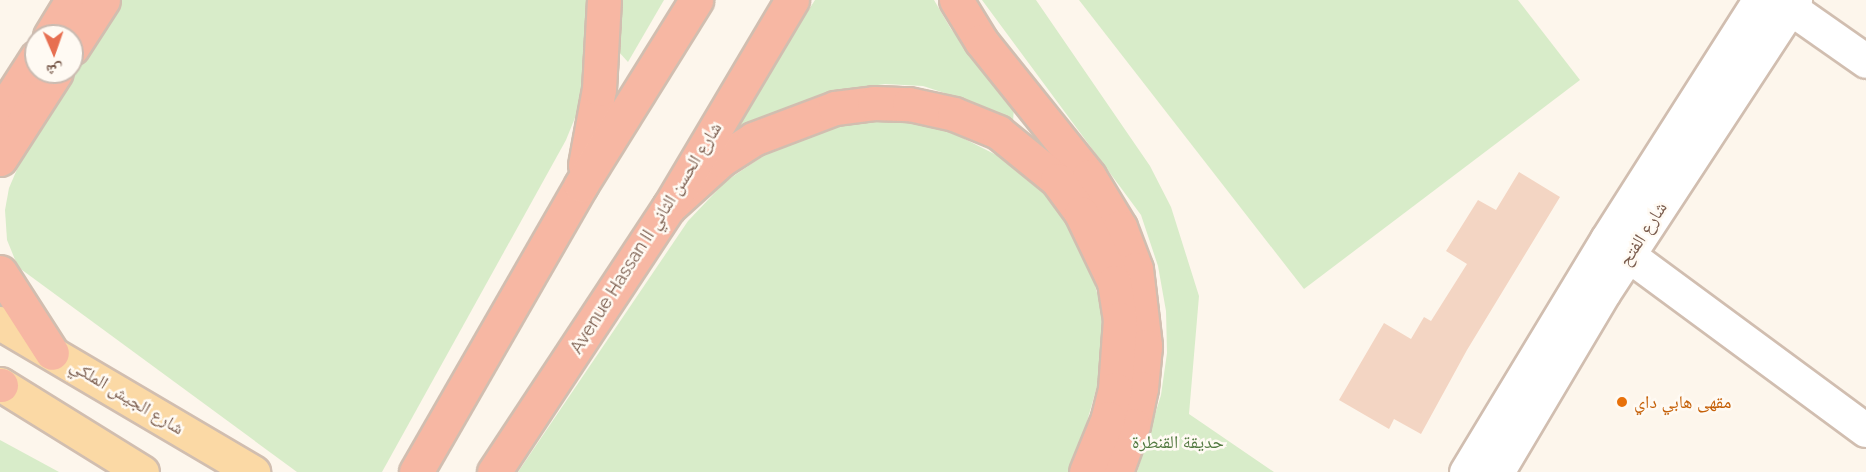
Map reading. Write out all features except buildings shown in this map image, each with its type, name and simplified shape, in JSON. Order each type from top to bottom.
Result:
[{"type":"highway","points":[[57,24],[72,0]]},
{"type":"highway","points":[[84,29],[103,0]]},
{"type":"highway","points":[[581,185],[599,89],[604,0]]},
{"type":"highway","points":[[416,472],[581,185],[696,0]]},
{"type":"highway","name":"Avenue Hassan II شارع الحسن الثاني","points":[[494,472],[669,207],[792,0]]},
{"type":"highway","points":[[956,0],[981,41],[1089,176],[1120,227],[1136,269],[1142,303],[1143,367],[1133,425],[1116,472]]},
{"type":"highway","points":[[0,114],[24,77]]},
{"type":"highway","points":[[0,159],[48,84]]},
{"type":"highway","points":[[669,207],[721,160],[753,140],[835,108],[874,103],[909,104],[954,114],[998,132],[1057,180],[1086,222],[1114,282],[1120,319],[1115,389],[1108,418],[1086,472]]},
{"type":"highway","points":[[0,272],[52,353]]},
{"type":"main road","name":"شارع الجيش الملكي","points":[[0,323],[253,472]]},
{"type":"main road","points":[[0,385],[142,472]]},
{"type":"street","name":"شارع الفتح","points":[[1497,472],[1618,248],[1759,0]]},
{"type":"street","name":"شارع الفتح","points":[[1466,472],[1788,2]]},
{"type":"street","points":[[1788,2],[1866,62]]},
{"type":"street","points":[[1618,248],[1866,430]]},
{"type":"green space","points":[[122,0],[592,0],[592,36],[581,103],[566,140],[382,472],[297,472],[18,267],[7,240],[5,210],[9,188],[24,153],[68,84],[84,84],[84,59]]},
{"type":"green space","points":[[617,0],[664,0],[628,62],[618,51]]},
{"type":"green space","points":[[815,0],[934,0],[951,29],[1014,107],[1013,122],[972,102],[923,86],[885,84],[842,90],[729,135]]},
{"type":"green space","name":"حديقة القنطرة","points":[[982,0],[1036,0],[1150,166],[1171,207],[1199,296],[1189,414],[1274,472],[1137,472],[1161,395],[1167,353],[1166,311],[1158,266],[1141,215]]},
{"type":"green space","points":[[1079,0],[1518,0],[1580,80],[1304,289]]},
{"type":"green space","points":[[904,118],[945,129],[1012,163],[1046,192],[1073,233],[1091,270],[1101,308],[1103,365],[1077,457],[1069,472],[518,472],[688,221],[726,181],[778,146],[816,130],[857,119]]},
{"type":"green space","points":[[0,440],[59,472],[0,472]]},
{"type":"place","name":"مقهى هابي داي","points":[[1622,402]]}]
